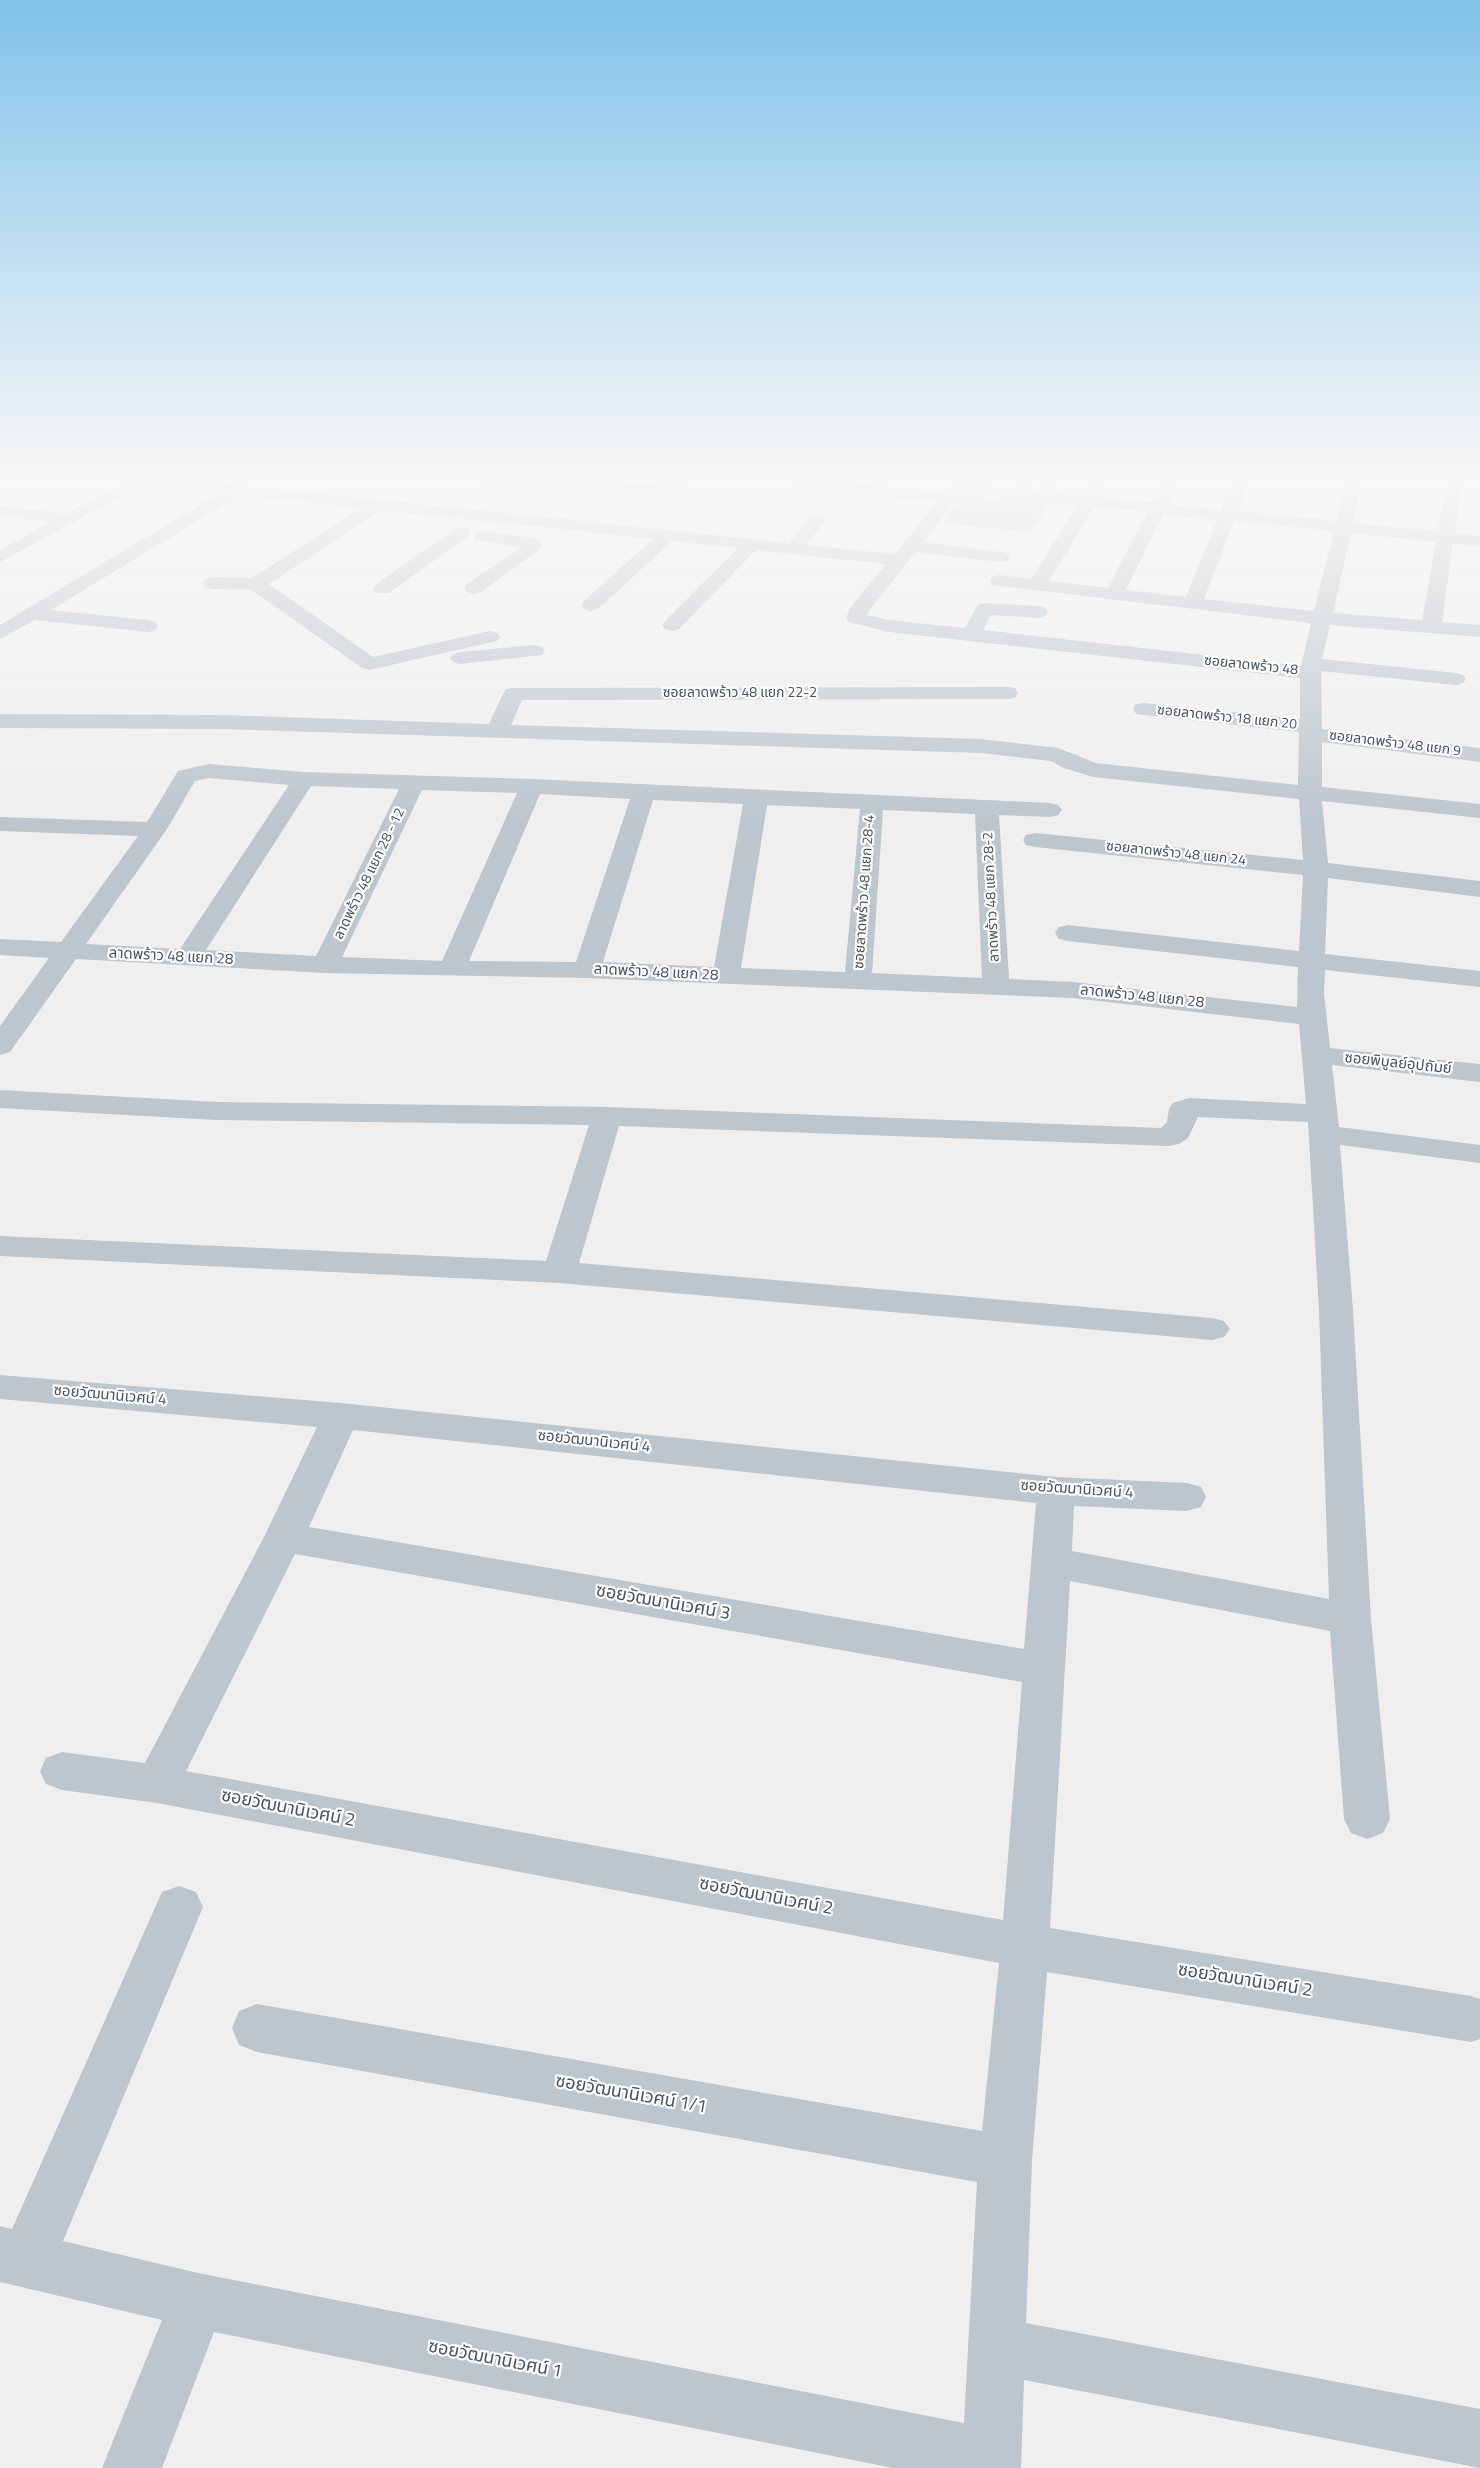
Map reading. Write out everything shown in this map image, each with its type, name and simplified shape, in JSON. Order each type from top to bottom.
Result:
[{"type":"street","points":[[0,633],[64,594]]},
{"type":"street","points":[[269,594],[369,664],[393,665],[535,651]]},
{"type":"street","points":[[591,605],[603,594]]},
{"type":"street","points":[[672,625],[702,594]]},
{"type":"street","name":"ซอยลาดพร้าว 48","points":[[871,594],[856,612],[856,618],[889,626],[1312,669],[1310,794],[1316,868],[1311,959],[1311,1017],[1323,1124],[1336,1310],[1350,1619],[1367,1820]]},
{"type":"street","points":[[1116,594],[1322,618],[1480,631]]},
{"type":"street","points":[[1193,603],[1196,594]]},
{"type":"street","points":[[1327,594],[1312,669],[1456,679]]},
{"type":"street","points":[[1431,627],[1436,594]]},
{"type":"street","points":[[971,635],[985,609],[1038,612]]},
{"type":"street","points":[[31,614],[148,626]]},
{"type":"street","points":[[369,664],[490,637]]},
{"type":"street","name":"ซอยลาดพร้าว 48 แยก 22-2","points":[[497,730],[514,694],[1007,693]]},
{"type":"street","name":"ซอยลาดพร้าว 18 แยก 20","points":[[1144,709],[1310,731]]},
{"type":"street","points":[[0,721],[221,722],[1030,750],[1058,755],[1072,763],[1094,770],[1480,811]]},
{"type":"street","name":"ซอยลาดพร้าว 48 แยก 9","points":[[1310,731],[1480,755]]},
{"type":"street","points":[[0,1046],[155,829],[186,776],[195,773],[209,771],[304,779],[532,786],[644,793],[1050,810]]},
{"type":"street","points":[[188,958],[304,779]]},
{"type":"street","name":"ลาดพร้าว 48 แยก 28 - 12","points":[[325,965],[414,783]]},
{"type":"street","points":[[452,969],[532,786]]},
{"type":"street","points":[[587,969],[644,793]]},
{"type":"street","points":[[726,977],[756,798]]},
{"type":"street","name":"ซอยลาดพร้าว 48 แยก 28-4","points":[[858,981],[872,802]]},
{"type":"street","name":"ลาดพร้าว 48 แยก 28-2","points":[[987,807],[996,986]]},
{"type":"street","points":[[4,828],[155,829]]},
{"type":"street","name":"ซอยลาดพร้าว 48 แยก 24","points":[[1035,840],[1316,868],[1480,889]]},
{"type":"street","points":[[1068,933],[1480,979]]},
{"type":"street","name":"ลาดพร้าว 48 แยก 28","points":[[0,947],[325,965],[452,969],[587,969],[726,977],[996,986],[1102,992],[1311,1017]]},
{"type":"street","name":"ซอยพิบูลย์อุปถัมย์","points":[[1317,1055],[1480,1073]]},
{"type":"street","points":[[0,1099],[217,1111],[607,1116],[1161,1137],[1168,1137],[1178,1131],[1184,1109],[1189,1107],[1323,1124],[1480,1154]]},
{"type":"street","points":[[559,1272],[607,1116]]},
{"type":"street","points":[[0,1245],[559,1272],[1212,1329]]},
{"type":"street","name":"ซอยวัฒนานิเวศน์ 4","points":[[0,1387],[341,1416],[1056,1491],[1187,1497]]},
{"type":"street","points":[[157,1784],[284,1537],[341,1416]]},
{"type":"street","points":[[992,2463],[1005,2161],[1025,1946],[1056,1491]]},
{"type":"street","name":"ซอยวัฒนานิเวศน์ 3","points":[[284,1537],[1043,1669]]},
{"type":"street","points":[[1050,1562],[1350,1619]]},
{"type":"street","name":"ซอยวัฒนานิเวศน์ 2","points":[[62,1771],[157,1784],[1025,1946],[1471,2019]]},
{"type":"street","points":[[14,2257],[180,1907]]},
{"type":"street","name":"ซอยวัฒนานิเวศน์ 1/1","points":[[257,2028],[1005,2161]]},
{"type":"street","name":"ซอยวัฒนานิเวศน์ 1","points":[[14,2257],[198,2301],[992,2463]]},
{"type":"street","points":[[132,2468],[198,2301]]},
{"type":"street","points":[[997,2346],[1480,2439]]}]
